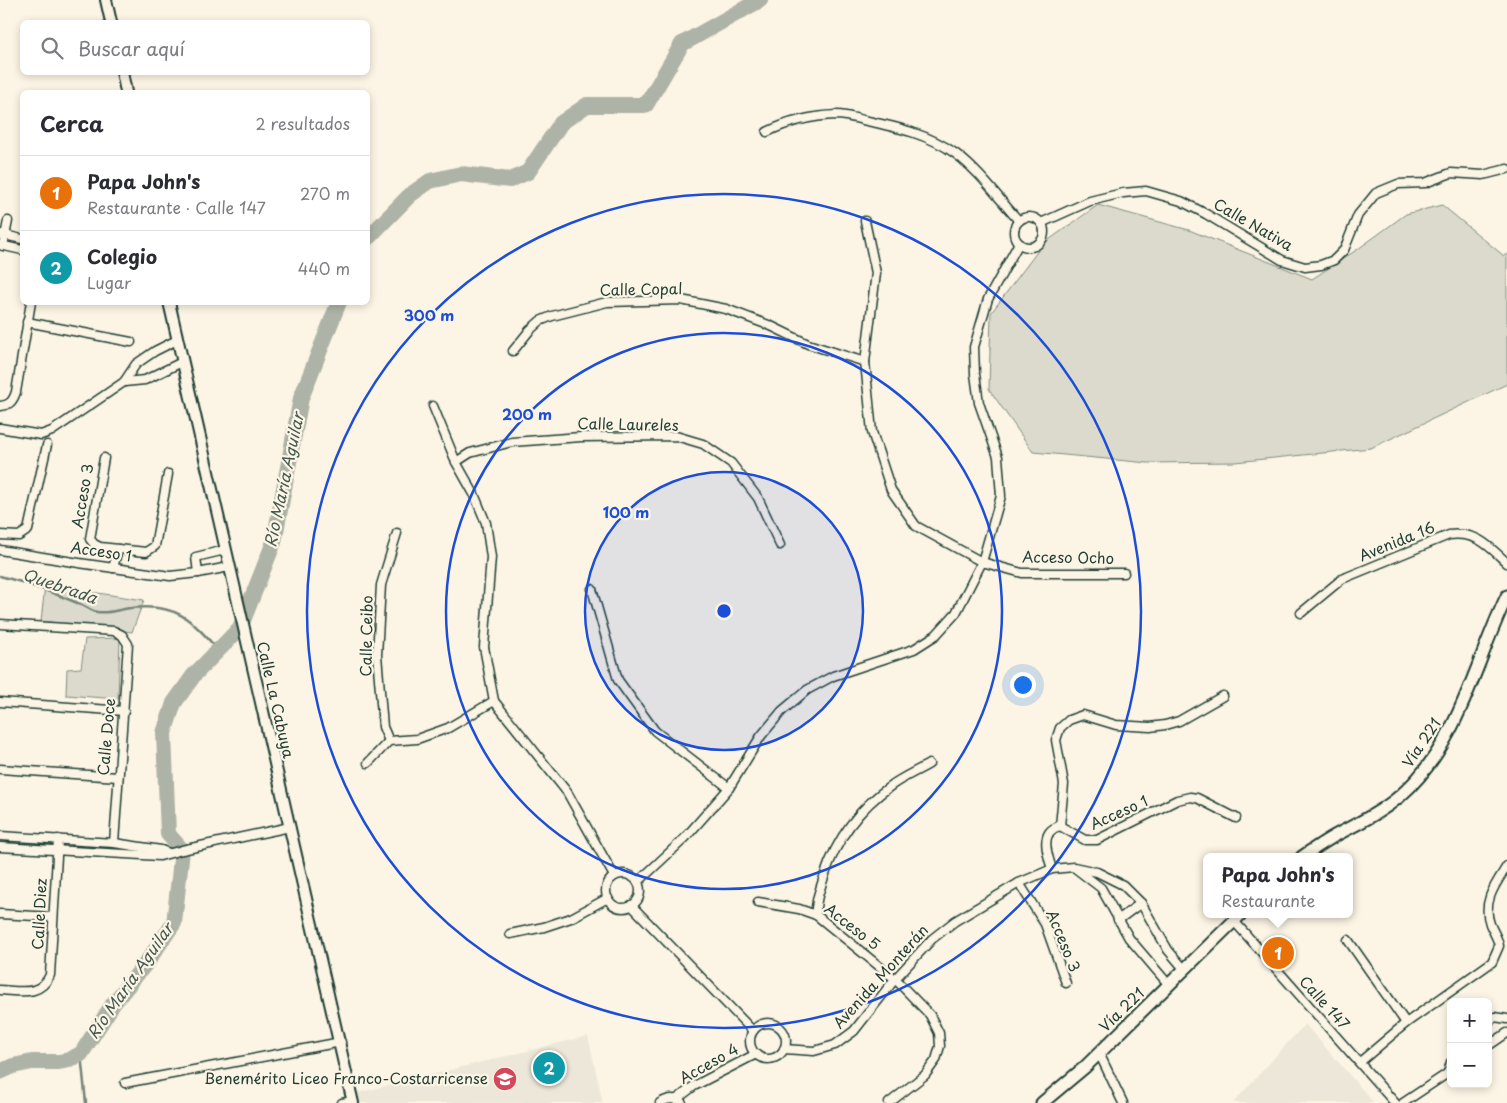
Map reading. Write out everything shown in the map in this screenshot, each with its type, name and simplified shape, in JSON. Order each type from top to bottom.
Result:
[{"type":"main road","name":"Vía 221","points":[[1308,853],[1373,815],[1400,796],[1423,772],[1454,724],[1507,596]]},
{"type":"main road","name":"Vía 221","points":[[1042,1103],[1099,1054],[1237,918]]},
{"type":"street","points":[[106,0],[111,20]]},
{"type":"street","points":[[123,75],[126,90]]},
{"type":"street","points":[[767,132],[800,119],[839,115],[889,125],[916,133],[938,143],[957,155],[1019,221]]},
{"type":"street","name":"Calle Nativa","points":[[1041,223],[1090,201],[1122,193],[1146,191],[1181,201],[1282,260],[1305,267],[1321,265],[1334,260],[1344,250],[1358,214],[1376,193],[1398,184],[1425,183],[1451,173],[1483,175],[1507,169]]},
{"type":"street","points":[[1028,217],[1041,223],[1043,237],[1037,245],[1027,247],[1018,243],[1014,229],[1019,221],[1028,217]]},
{"type":"street","points":[[8,220],[2,235],[2,245],[20,250]]},
{"type":"street","name":"Acceso Ocho","points":[[865,222],[876,273],[865,362],[872,432],[891,490],[916,526],[982,562],[1022,574],[1124,573]]},
{"type":"street","points":[[2,235],[20,239]]},
{"type":"street","points":[[638,882],[685,838],[729,788],[761,736],[782,711],[807,690],[833,676],[914,649],[936,635],[956,613],[982,562],[1001,496],[998,457],[979,402],[974,347],[988,299],[1018,243]]},
{"type":"street","name":"Calle Copal","points":[[513,351],[540,321],[552,316],[607,302],[681,300],[726,309],[770,326],[808,344],[865,362]]},
{"type":"street","points":[[0,406],[7,405],[13,401],[16,392],[30,305]]},
{"type":"street","name":"Calle La Cabuya","points":[[170,305],[240,616],[341,1042],[350,1102]]},
{"type":"street","points":[[27,322],[131,342]]},
{"type":"street","points":[[0,428],[41,435],[52,431],[124,382],[136,364],[154,351],[177,340]]},
{"type":"street","points":[[124,382],[145,380],[182,362]]},
{"type":"street","points":[[434,406],[456,462],[474,494],[486,523],[491,557],[484,647],[494,701],[567,792],[614,876]]},
{"type":"street","name":"Calle Laureles","points":[[456,462],[470,453],[512,442],[581,437],[676,436],[703,444],[731,463],[758,498],[780,545]]},
{"type":"street","points":[[0,535],[19,536],[28,530],[47,445]]},
{"type":"street","name":"Acceso 3","points":[[104,458],[90,538],[94,544],[100,547],[118,549]]},
{"type":"street","points":[[113,568],[118,549],[146,552],[154,546],[168,474]]},
{"type":"street","name":"Calle Ceibo","points":[[389,741],[383,727],[377,655],[381,585],[397,533]]},
{"type":"street","name":"Avenida 16","points":[[1301,613],[1342,579],[1449,536],[1462,534],[1473,536],[1493,549],[1507,563]]},
{"type":"street","name":"Acceso 1","points":[[0,550],[170,576],[229,567]]},
{"type":"street","points":[[198,573],[196,557],[225,550]]},
{"type":"street","points":[[592,589],[618,680],[655,731],[729,788]]},
{"type":"street","name":"Calle Doce","points":[[0,624],[114,631],[122,635],[128,644],[114,843]]},
{"type":"street","points":[[1052,869],[1045,847],[1049,833],[1060,826],[1064,784],[1056,740],[1060,728],[1069,720],[1083,715],[1125,726],[1150,727],[1165,725],[1179,721],[1223,696]]},
{"type":"street","points":[[368,763],[389,741],[417,739],[448,728],[494,701]]},
{"type":"street","points":[[0,702],[124,711]]},
{"type":"street","points":[[816,914],[815,903],[830,858],[840,839],[863,810],[892,785],[929,764]]},
{"type":"street","points":[[0,769],[118,777]]},
{"type":"street","name":"Acceso 1","points":[[1060,826],[1085,840],[1097,840],[1177,800],[1190,797],[1197,798],[1236,818]]},
{"type":"street","points":[[0,847],[160,856],[290,828]]},
{"type":"street","points":[[0,836],[114,843],[161,850],[169,853]]},
{"type":"street","name":"Calle Diez","points":[[0,990],[29,991],[42,988],[50,975],[58,839]]},
{"type":"street","points":[[1360,1062],[1406,1023],[1487,967],[1496,956],[1498,943],[1491,927],[1487,909],[1488,900],[1507,866]]},
{"type":"street","points":[[1074,867],[1100,888],[1129,938],[1169,985]]},
{"type":"street","name":"Avenida Monterán","points":[[784,1049],[814,1051],[835,1045],[854,1032],[918,952],[955,921],[1019,883],[1052,869],[1074,867],[1097,872],[1123,884],[1140,903],[1168,950],[1185,970]]},
{"type":"street","points":[[630,875],[638,882],[640,892],[636,902],[631,906],[615,906],[608,898],[606,888],[614,876],[630,875]]},
{"type":"street","name":"Acceso 3","points":[[1019,883],[1044,924],[1066,983]]},
{"type":"street","points":[[510,934],[544,927],[571,918],[608,898]]},
{"type":"street","name":"Acceso 5","points":[[758,902],[816,914],[895,979],[930,1015],[939,1033],[940,1046],[936,1060],[925,1075],[889,1103]]},
{"type":"street","points":[[1118,920],[1140,903]]},
{"type":"street","points":[[631,906],[752,1031]]},
{"type":"street","points":[[0,914],[53,918]]},
{"type":"street","name":"Calle 147","points":[[1237,918],[1394,1103]]},
{"type":"street","points":[[1348,940],[1406,1023]]},
{"type":"street","points":[[1492,1019],[1495,1017],[1507,1020]]},
{"type":"street","points":[[762,1024],[774,1024],[784,1031],[786,1044],[784,1049],[781,1054],[771,1058],[760,1058],[752,1050],[750,1041],[752,1031],[762,1024]]},
{"type":"street","points":[[1492,1043],[1507,1033]]},
{"type":"street","points":[[125,1083],[341,1042]]},
{"type":"street","name":"Acceso 4","points":[[679,1101],[694,1086],[756,1054]]},
{"type":"street","points":[[1099,1054],[1122,1103]]},
{"type":"street","points":[[1403,1103],[1447,1073]]},
{"type":"street","points":[[660,1103],[665,1100],[679,1101]]},
{"type":"shaded area","points":[[1098,205],[1189,230],[1312,279],[1406,214],[1442,205],[1504,256],[1507,254],[1507,384],[1371,448],[1235,462],[1148,463],[1033,452],[989,389],[991,313],[1043,244]]},
{"type":"shaded area","points":[[45,585],[144,600],[132,632],[41,621]]},
{"type":"shaded area","points":[[120,638],[118,699],[66,695],[67,669],[81,668],[85,639]]},
{"type":"shaded area","points":[[1305,1024],[1374,1103],[1233,1103]]},
{"type":"shaded area","name":"Benemérito Liceo Franco-Costarricense","points":[[588,1036],[603,1103],[359,1103],[357,1093]]},
{"type":"waterway","name":"Río María Aguilar","points":[[370,236],[410,195],[430,181],[461,174],[510,180],[528,172],[561,123],[587,105],[646,105],[682,44],[760,0]]},
{"type":"waterway","name":"Río María Aguilar","points":[[0,1072],[13,1066],[32,1062],[69,1060],[81,1054],[113,1004],[147,962],[174,923],[182,850],[168,834],[164,733],[174,703],[194,675],[240,628],[274,542],[301,398],[338,305]]},
{"type":"waterway","name":"Quebrada","points":[[0,576],[50,592],[97,612],[147,607],[171,611],[190,621],[218,650]]},
{"type":"waterway","points":[[81,1054],[86,1103]]},
{"type":"place","name":"Papa John's","points":[[1278,953]]},
{"type":"place","name":"Colegio","points":[[549,1068]]},
{"type":"place","name":"Benemérito Liceo Franco-Costarricense","points":[[505,1079]]}]
